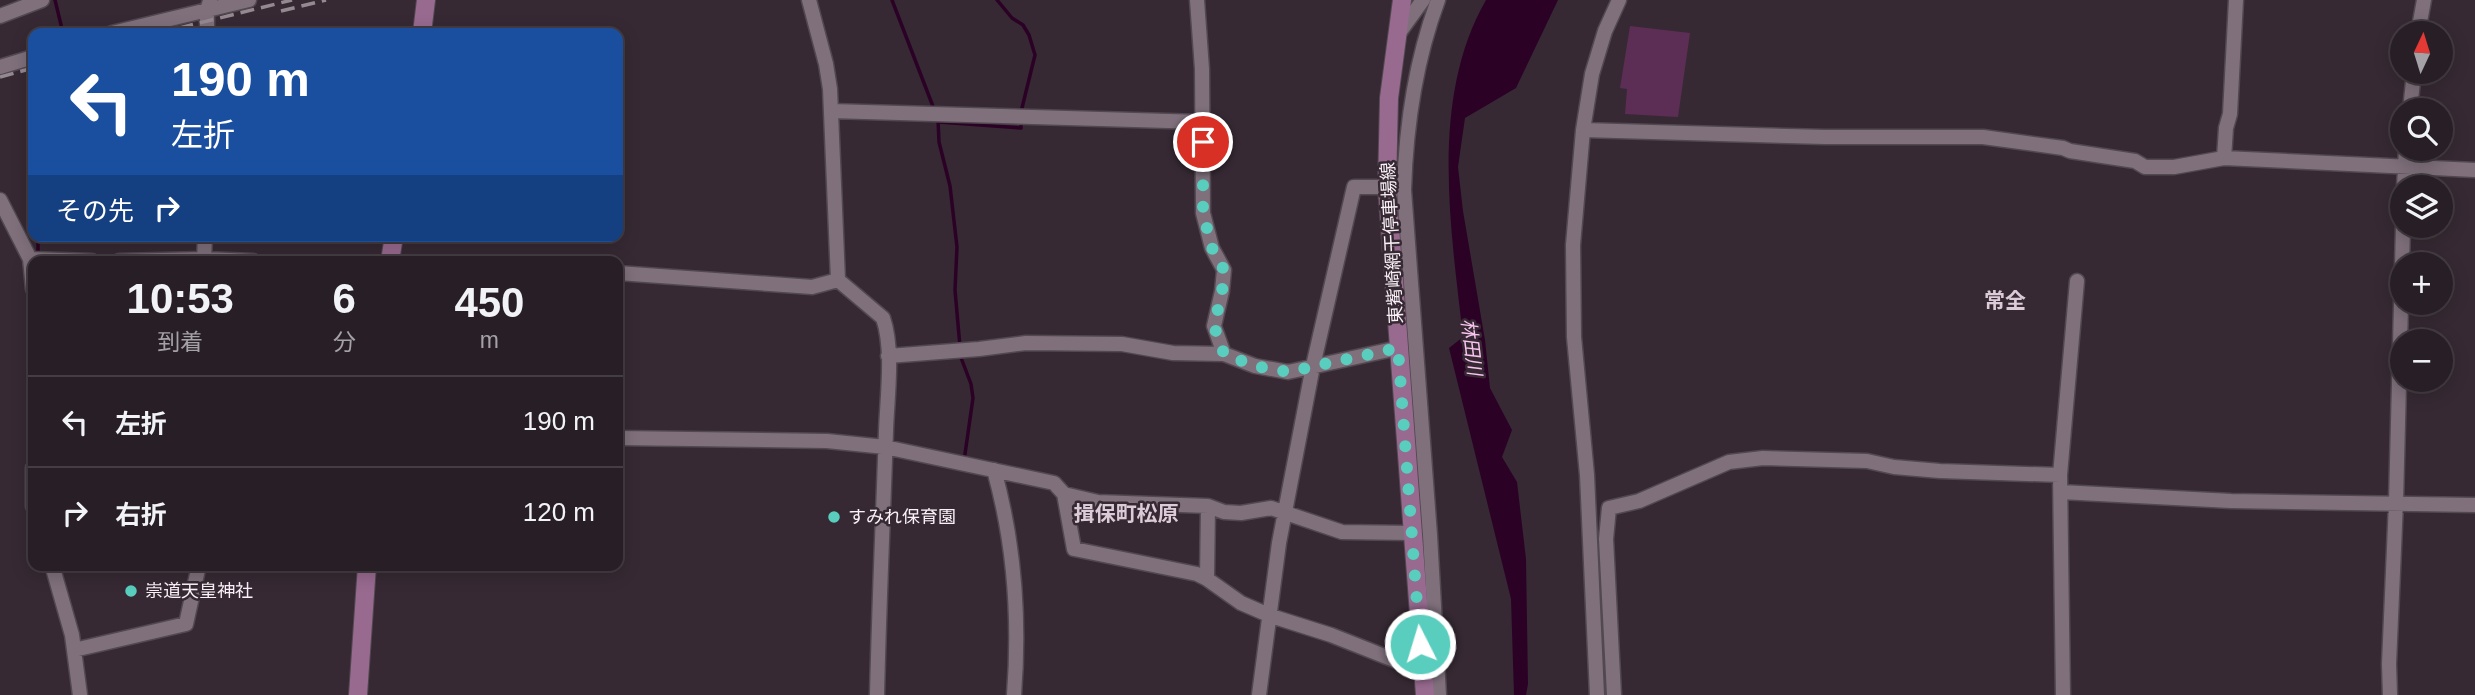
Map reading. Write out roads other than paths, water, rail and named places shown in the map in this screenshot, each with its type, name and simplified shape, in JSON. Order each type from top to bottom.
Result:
[{"type":"main road","points":[[423,28],[426,0]]},
{"type":"main road","name":"東觜崎網干停車場線","points":[[1402,0],[1390,98],[1387,187],[1425,695]]},
{"type":"main road","points":[[358,695],[367,571]]},
{"type":"street","points":[[0,16],[42,0]]},
{"type":"street","points":[[129,28],[209,5],[249,0]]},
{"type":"street","points":[[809,0],[826,64],[831,111],[838,280],[883,318],[886,327],[888,356],[877,695]]},
{"type":"street","points":[[1197,0],[1203,213],[1212,248],[1224,270],[1214,326],[1224,354]]},
{"type":"street","points":[[1395,40],[1409,16],[1423,0]]},
{"type":"street","points":[[1438,0],[1428,27],[1411,99],[1405,144],[1404,190],[1439,695]]},
{"type":"street","points":[[1597,695],[1587,475],[1574,337],[1573,245],[1583,130],[1592,74],[1605,31],[1619,0]]},
{"type":"street","points":[[2224,158],[2230,114],[2236,0]]},
{"type":"street","points":[[2420,21],[2424,0]]},
{"type":"street","points":[[208,28],[209,5]]},
{"type":"street","points":[[0,67],[28,59]]},
{"type":"street","points":[[831,111],[1202,122]]},
{"type":"street","points":[[1583,130],[1825,137],[1983,137],[2134,161],[2145,167],[2174,167],[2224,158],[2475,170]]},
{"type":"street","points":[[2404,175],[2405,161]]},
{"type":"street","points":[[1259,695],[1285,511],[1313,366],[1354,187],[1387,187]]},
{"type":"street","points":[[0,200],[28,256]]},
{"type":"street","points":[[2390,695],[2403,238]]},
{"type":"street","points":[[623,274],[812,287],[838,280]]},
{"type":"street","points":[[2063,695],[2060,475],[2077,281]]},
{"type":"street","points":[[888,356],[1027,343],[1122,344],[1173,353],[1224,354],[1255,366],[1288,372],[1398,348]]},
{"type":"street","points":[[623,438],[827,442],[885,447],[1054,483],[1064,494],[1074,549],[1208,579],[1241,603],[1271,616],[1331,635],[1422,671]]},
{"type":"street","points":[[1614,695],[1606,539],[1609,508],[1639,501],[1730,461],[1763,458],[1867,461],[1894,467],[1940,471],[2060,475]]},
{"type":"street","points":[[994,470],[1010,536],[1015,590],[1017,650],[1014,695]]},
{"type":"street","points":[[2061,492],[2219,501],[2475,505]]},
{"type":"street","points":[[1064,494],[1098,502],[1208,506],[1233,512],[1271,508],[1342,532],[1411,533]]},
{"type":"street","points":[[1208,506],[1208,579]]},
{"type":"street","points":[[54,571],[74,650],[80,695]]},
{"type":"street","points":[[74,650],[186,624],[198,571]]},
{"type":"water","name":"林田川","points":[[1486,0],[1558,0],[1516,88],[1465,118],[1458,167],[1490,388],[1512,430],[1502,457],[1517,482],[1526,559],[1526,695],[1514,695],[1511,599],[1449,348],[1463,337],[1450,209],[1451,122],[1457,79],[1468,38]]},
{"type":"waterway","points":[[55,0],[62,28]]},
{"type":"waterway","points":[[892,0],[934,109]]},
{"type":"waterway","points":[[997,0],[1012,18],[1023,25],[1035,55],[1021,112]]},
{"type":"waterway","points":[[938,119],[939,142],[950,186],[957,247],[955,290],[960,347]]},
{"type":"waterway","points":[[939,122],[1021,128],[1021,119]]},
{"type":"waterway","points":[[38,242],[38,252]]},
{"type":"waterway","points":[[960,355],[971,384],[973,398],[965,454]]},
{"type":"railway","points":[[179,28],[292,0]]},
{"type":"railway","points":[[281,11],[326,0]]},
{"type":"railway","points":[[0,77],[28,69]]},
{"type":"place","name":"すみれ保育園","points":[[834,517]]},
{"type":"place","name":"崇道天皇神社","points":[[131,591]]},
{"type":"district","name":"常全","points":[[2005,301]]},
{"type":"district","name":"揖保町松原","points":[[1126,514]]}]
